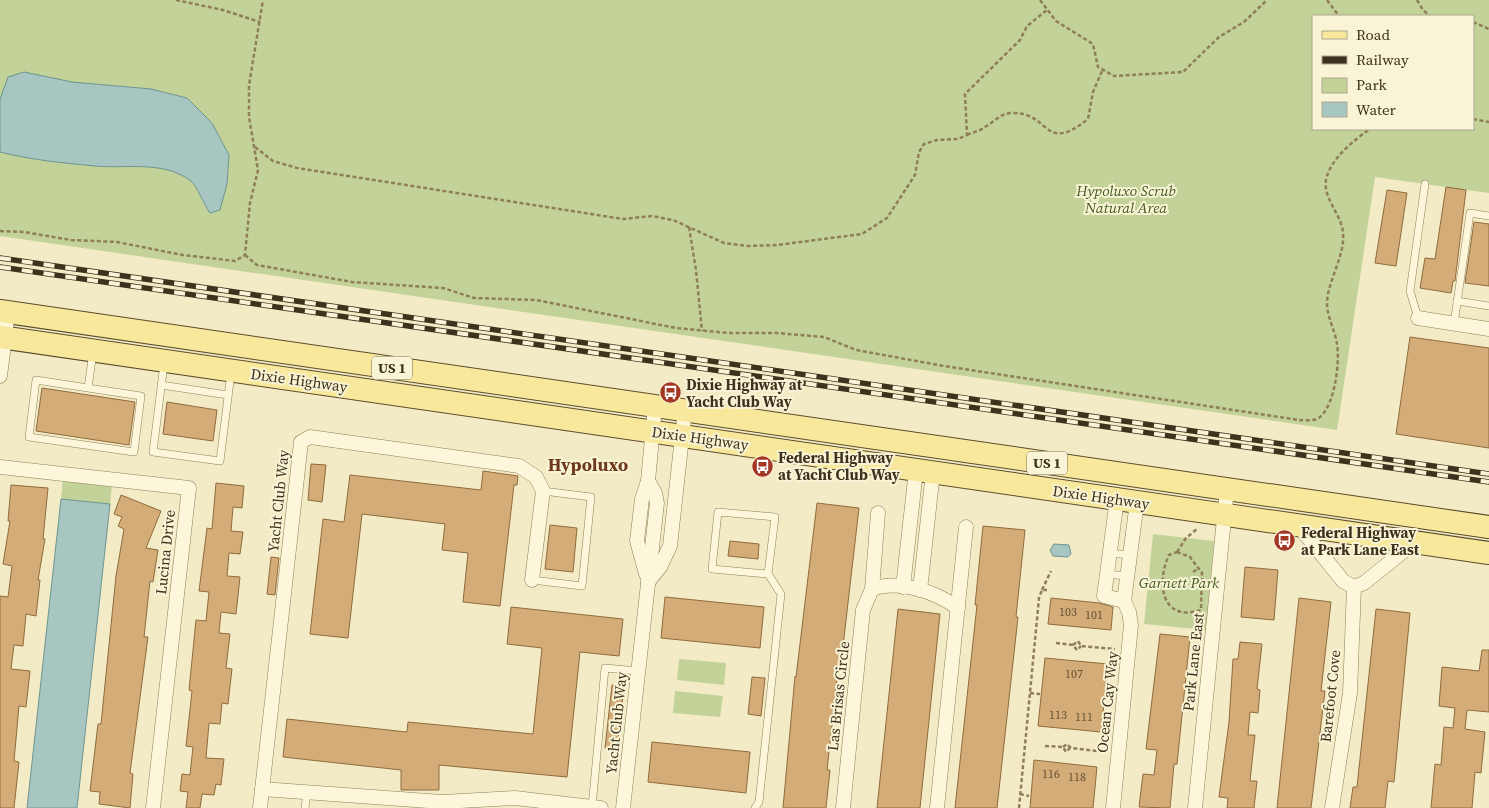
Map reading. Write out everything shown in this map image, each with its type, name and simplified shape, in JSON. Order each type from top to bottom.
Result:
[{"type":"main road","name":"Dixie Highway","points":[[4,312],[1489,527]]},
{"type":"main road","name":"Dixie Highway","points":[[2,337],[1489,553]]},
{"type":"street","points":[[0,376],[4,312]]},
{"type":"street","points":[[1418,318],[1489,329]]},
{"type":"street","name":"Yacht Club Way","points":[[648,582],[637,541],[640,514],[648,481],[655,406]]},
{"type":"street","name":"Yacht Club Way","points":[[648,582],[660,567],[670,546],[685,410]]},
{"type":"street","name":"Yacht Club Way","points":[[260,808],[301,442],[310,437],[519,466],[536,476],[543,491]]},
{"type":"street","name":"Lucina Drive","points":[[0,467],[189,488],[153,808]]},
{"type":"street","points":[[903,587],[907,551],[925,471]]},
{"type":"street","points":[[920,590],[924,553],[925,471]]},
{"type":"street","name":"Yacht Club Way","points":[[623,808],[655,517],[655,493],[648,481]]},
{"type":"street","name":"Park Lane East","points":[[1195,808],[1227,489]]},
{"type":"street","points":[[532,580],[543,491]]},
{"type":"street","points":[[1124,601],[1104,596],[1110,553],[1127,501]]},
{"type":"street","name":"Ocean Cay Way","points":[[1113,808],[1131,625],[1129,612],[1124,601],[1129,555],[1127,501]]},
{"type":"street","name":"Las Brisas Circle","points":[[843,808],[863,610],[872,589],[878,512]]},
{"type":"street","points":[[640,514],[673,521]]},
{"type":"street","points":[[1298,525],[1343,581],[1354,586],[1364,583],[1415,542]]},
{"type":"street","points":[[937,808],[966,527]]},
{"type":"street","points":[[872,589],[882,586],[920,590],[938,596],[958,608]]},
{"type":"street","name":"Barefoot Cove","points":[[1332,808],[1350,693],[1354,586]]},
{"type":"street","points":[[262,789],[442,802],[515,798],[588,807]]},
{"type":"lane","points":[[1418,318],[1410,291],[1425,184]]},
{"type":"lane","points":[[1454,324],[1470,213],[1489,216]]},
{"type":"lane","points":[[1457,301],[1489,306]]},
{"type":"lane","points":[[88,388],[93,350]]},
{"type":"lane","points":[[165,361],[153,452],[220,460],[232,370]]},
{"type":"lane","points":[[36,380],[88,388],[142,396],[134,452],[29,438],[36,380]]},
{"type":"lane","points":[[161,385],[228,395]]},
{"type":"lane","points":[[532,580],[582,586],[591,497],[543,491]]},
{"type":"lane","points":[[755,808],[759,802],[781,594],[768,574],[774,517],[718,512],[712,568],[768,574]]},
{"type":"lane","points":[[907,551],[924,553]]},
{"type":"lane","points":[[1110,553],[1129,555]]},
{"type":"lane","points":[[1107,574],[1126,576]]},
{"type":"lane","points":[[588,807],[605,668],[638,671]]},
{"type":"lane","points":[[305,808],[306,792]]},
{"type":"path","points":[[176,0],[224,10],[260,22]]},
{"type":"path","points":[[245,255],[250,203],[258,170],[249,118],[249,85],[263,0]]},
{"type":"path","points":[[1040,0],[1056,21],[1093,44],[1098,67],[1102,71],[1114,76],[1183,72],[1220,37],[1244,22],[1266,0]]},
{"type":"path","points":[[1327,0],[1338,15]]},
{"type":"path","points":[[1418,0],[1423,10],[1429,15]]},
{"type":"path","points":[[967,135],[965,94],[1020,40],[1027,26],[1048,10]]},
{"type":"path","points":[[1474,22],[1489,29]]},
{"type":"path","points":[[255,147],[273,161],[297,168],[623,219],[652,216],[673,220],[724,243],[748,246],[862,234],[887,218],[915,175],[919,152],[924,144],[937,140],[958,139],[984,128],[1006,113],[1016,113],[1031,117],[1048,131],[1058,134],[1068,133],[1088,118],[1093,92],[1102,71]]},
{"type":"path","points":[[1474,119],[1489,122]]},
{"type":"path","points":[[245,255],[257,265],[343,281],[443,288],[474,298],[536,300],[676,328],[824,337],[856,350],[944,366],[1300,420],[1316,420],[1322,416],[1327,406],[1338,364],[1337,342],[1327,304],[1330,284],[1343,242],[1343,230],[1326,191],[1326,179],[1340,156],[1369,130]]},
{"type":"path","points":[[688,227],[696,270],[702,331]]},
{"type":"path","points":[[0,231],[24,232],[71,240],[117,242],[183,255],[235,261],[245,255]]},
{"type":"path","points":[[1177,552],[1190,557],[1199,568],[1204,581],[1201,610],[1187,613],[1173,608],[1165,600],[1162,578],[1168,555],[1177,552],[1186,538],[1203,526]]},
{"type":"path","points":[[1193,572],[1199,568]]},
{"type":"path","points":[[1019,808],[1039,598],[1051,571]]},
{"type":"path","points":[[1042,590],[1047,590]]},
{"type":"path","points":[[1073,645],[1078,641],[1081,646]]},
{"type":"path","points":[[1056,643],[1073,645],[1077,650],[1081,646],[1115,649]]},
{"type":"path","points":[[1030,692],[1040,694]]},
{"type":"path","points":[[1045,746],[1063,747],[1067,744],[1071,748],[1105,752]]},
{"type":"path","points":[[1063,747],[1066,752],[1071,748]]},
{"type":"path","points":[[1020,794],[1029,796]]},
{"type":"green space","name":"Hypoluxo Scrub Natural Area","points":[[0,0],[1489,0],[1489,193],[1375,177],[1337,430],[0,236]]},
{"type":"green space","points":[[63,479],[112,485],[110,504],[61,499]]},
{"type":"green space","name":"Garnett Park","points":[[1153,534],[1214,541],[1206,630],[1144,624]]},
{"type":"green space","points":[[679,659],[726,663],[724,685],[677,680]]},
{"type":"green space","points":[[675,691],[723,696],[720,717],[673,713]]},
{"type":"water","points":[[24,72],[72,82],[151,89],[187,98],[212,123],[229,155],[227,184],[220,210],[210,213],[191,181],[169,170],[71,164],[0,152],[0,99],[8,77]]},
{"type":"water","points":[[61,499],[110,504],[77,808],[27,808]]},
{"type":"water","points":[[1054,544],[1069,545],[1071,554],[1068,557],[1053,556],[1050,550]]},
{"type":"building","points":[[1446,187],[1466,190],[1455,281],[1453,281],[1451,293],[1420,288],[1425,258],[1435,259]]},
{"type":"building","points":[[1387,190],[1407,193],[1396,266],[1375,263]]},
{"type":"building","points":[[1474,222],[1489,224],[1489,286],[1465,283]]},
{"type":"building","points":[[1410,337],[1489,348],[1489,448],[1396,434]]},
{"type":"building","points":[[42,388],[135,402],[129,445],[36,431]]},
{"type":"building","points":[[167,402],[217,410],[213,441],[163,434]]},
{"type":"building","points":[[311,464],[326,465],[322,502],[308,500]]},
{"type":"building","points":[[483,471],[518,476],[517,485],[514,485],[500,606],[463,602],[468,553],[442,550],[445,524],[362,514],[348,638],[310,634],[323,519],[344,522],[350,475],[481,490]]},
{"type":"building","points":[[216,483],[244,486],[242,508],[233,507],[231,531],[243,532],[240,554],[229,553],[227,576],[240,577],[236,614],[221,612],[219,633],[230,634],[226,668],[232,669],[228,704],[222,703],[220,724],[209,723],[206,758],[224,759],[221,785],[216,784],[214,795],[202,794],[200,808],[186,808],[188,792],[180,791],[182,774],[190,775],[193,747],[186,746],[192,691],[189,690],[196,620],[206,621],[209,592],[199,591],[207,528],[212,529]]},
{"type":"building","points":[[11,485],[48,488],[43,539],[45,539],[38,580],[40,580],[36,616],[26,614],[23,646],[14,645],[11,669],[30,671],[26,707],[19,706],[14,761],[19,762],[14,808],[0,808],[0,596],[8,597],[12,566],[3,564],[10,521],[8,521]]},
{"type":"building","points":[[121,495],[161,511],[146,548],[158,550],[153,582],[150,581],[144,637],[148,637],[130,773],[133,774],[130,808],[99,804],[100,792],[90,791],[98,724],[101,724],[116,576],[124,529],[118,526],[122,517],[114,514]]},
{"type":"building","points":[[817,503],[859,508],[827,770],[830,770],[826,808],[783,808],[795,676]]},
{"type":"building","points":[[550,525],[577,528],[573,572],[545,569]]},
{"type":"building","points":[[983,526],[1025,530],[1016,617],[1018,617],[997,808],[955,808],[977,605],[975,605]]},
{"type":"building","points":[[730,541],[759,544],[758,559],[728,556]]},
{"type":"building","points":[[271,557],[279,558],[275,595],[267,594]]},
{"type":"building","points":[[1245,567],[1278,570],[1274,620],[1241,617]]},
{"type":"building","points":[[665,597],[764,607],[760,648],[661,638]]},
{"type":"building","points":[[1051,598],[1099,603],[1113,607],[1111,630],[1048,624]]},
{"type":"building","points":[[1299,598],[1331,602],[1321,691],[1325,691],[1311,808],[1277,808]]},
{"type":"building","points":[[511,607],[623,619],[619,656],[580,652],[567,777],[439,765],[439,790],[401,790],[401,770],[283,757],[287,719],[407,732],[408,722],[533,734],[542,648],[507,644]]},
{"type":"building","points":[[898,609],[940,614],[920,808],[877,808]]},
{"type":"building","points":[[1376,609],[1410,613],[1394,782],[1388,781],[1385,808],[1350,808],[1353,787],[1357,787]]},
{"type":"building","points":[[1160,634],[1190,637],[1177,764],[1174,764],[1170,808],[1139,807],[1143,774],[1154,775],[1157,750],[1146,749]]},
{"type":"building","points":[[1240,642],[1262,644],[1257,689],[1260,690],[1258,713],[1250,712],[1248,735],[1255,735],[1250,781],[1257,781],[1254,808],[1227,808],[1228,798],[1219,797],[1229,722],[1233,659],[1238,659]]},
{"type":"building","points":[[1482,650],[1489,650],[1489,712],[1467,710],[1465,729],[1485,732],[1481,773],[1475,772],[1472,808],[1431,808],[1435,764],[1441,765],[1444,727],[1453,728],[1455,708],[1439,706],[1442,667],[1479,671]]},
{"type":"building","points":[[1045,658],[1108,664],[1101,732],[1038,726]]},
{"type":"building","points":[[752,677],[765,678],[761,716],[748,714]]},
{"type":"building","points":[[612,685],[624,686],[617,749],[605,748]]},
{"type":"building","points":[[652,742],[750,752],[746,793],[648,782]]},
{"type":"building","points":[[1034,760],[1097,767],[1093,808],[1030,808]]},
{"type":"railway","points":[[0,258],[1489,474]]},
{"type":"railway","points":[[0,267],[1489,482]]},
{"type":"place","name":"Dixie Highway at Yacht Club Way","points":[[670,393]]},
{"type":"place","name":"Federal Highway at Yacht Club Way","points":[[762,466]]},
{"type":"place","name":"Federal Highway at Park Lane East","points":[[1285,541]]},
{"type":"district","name":"Hypoluxo","points":[[588,464]]}]
